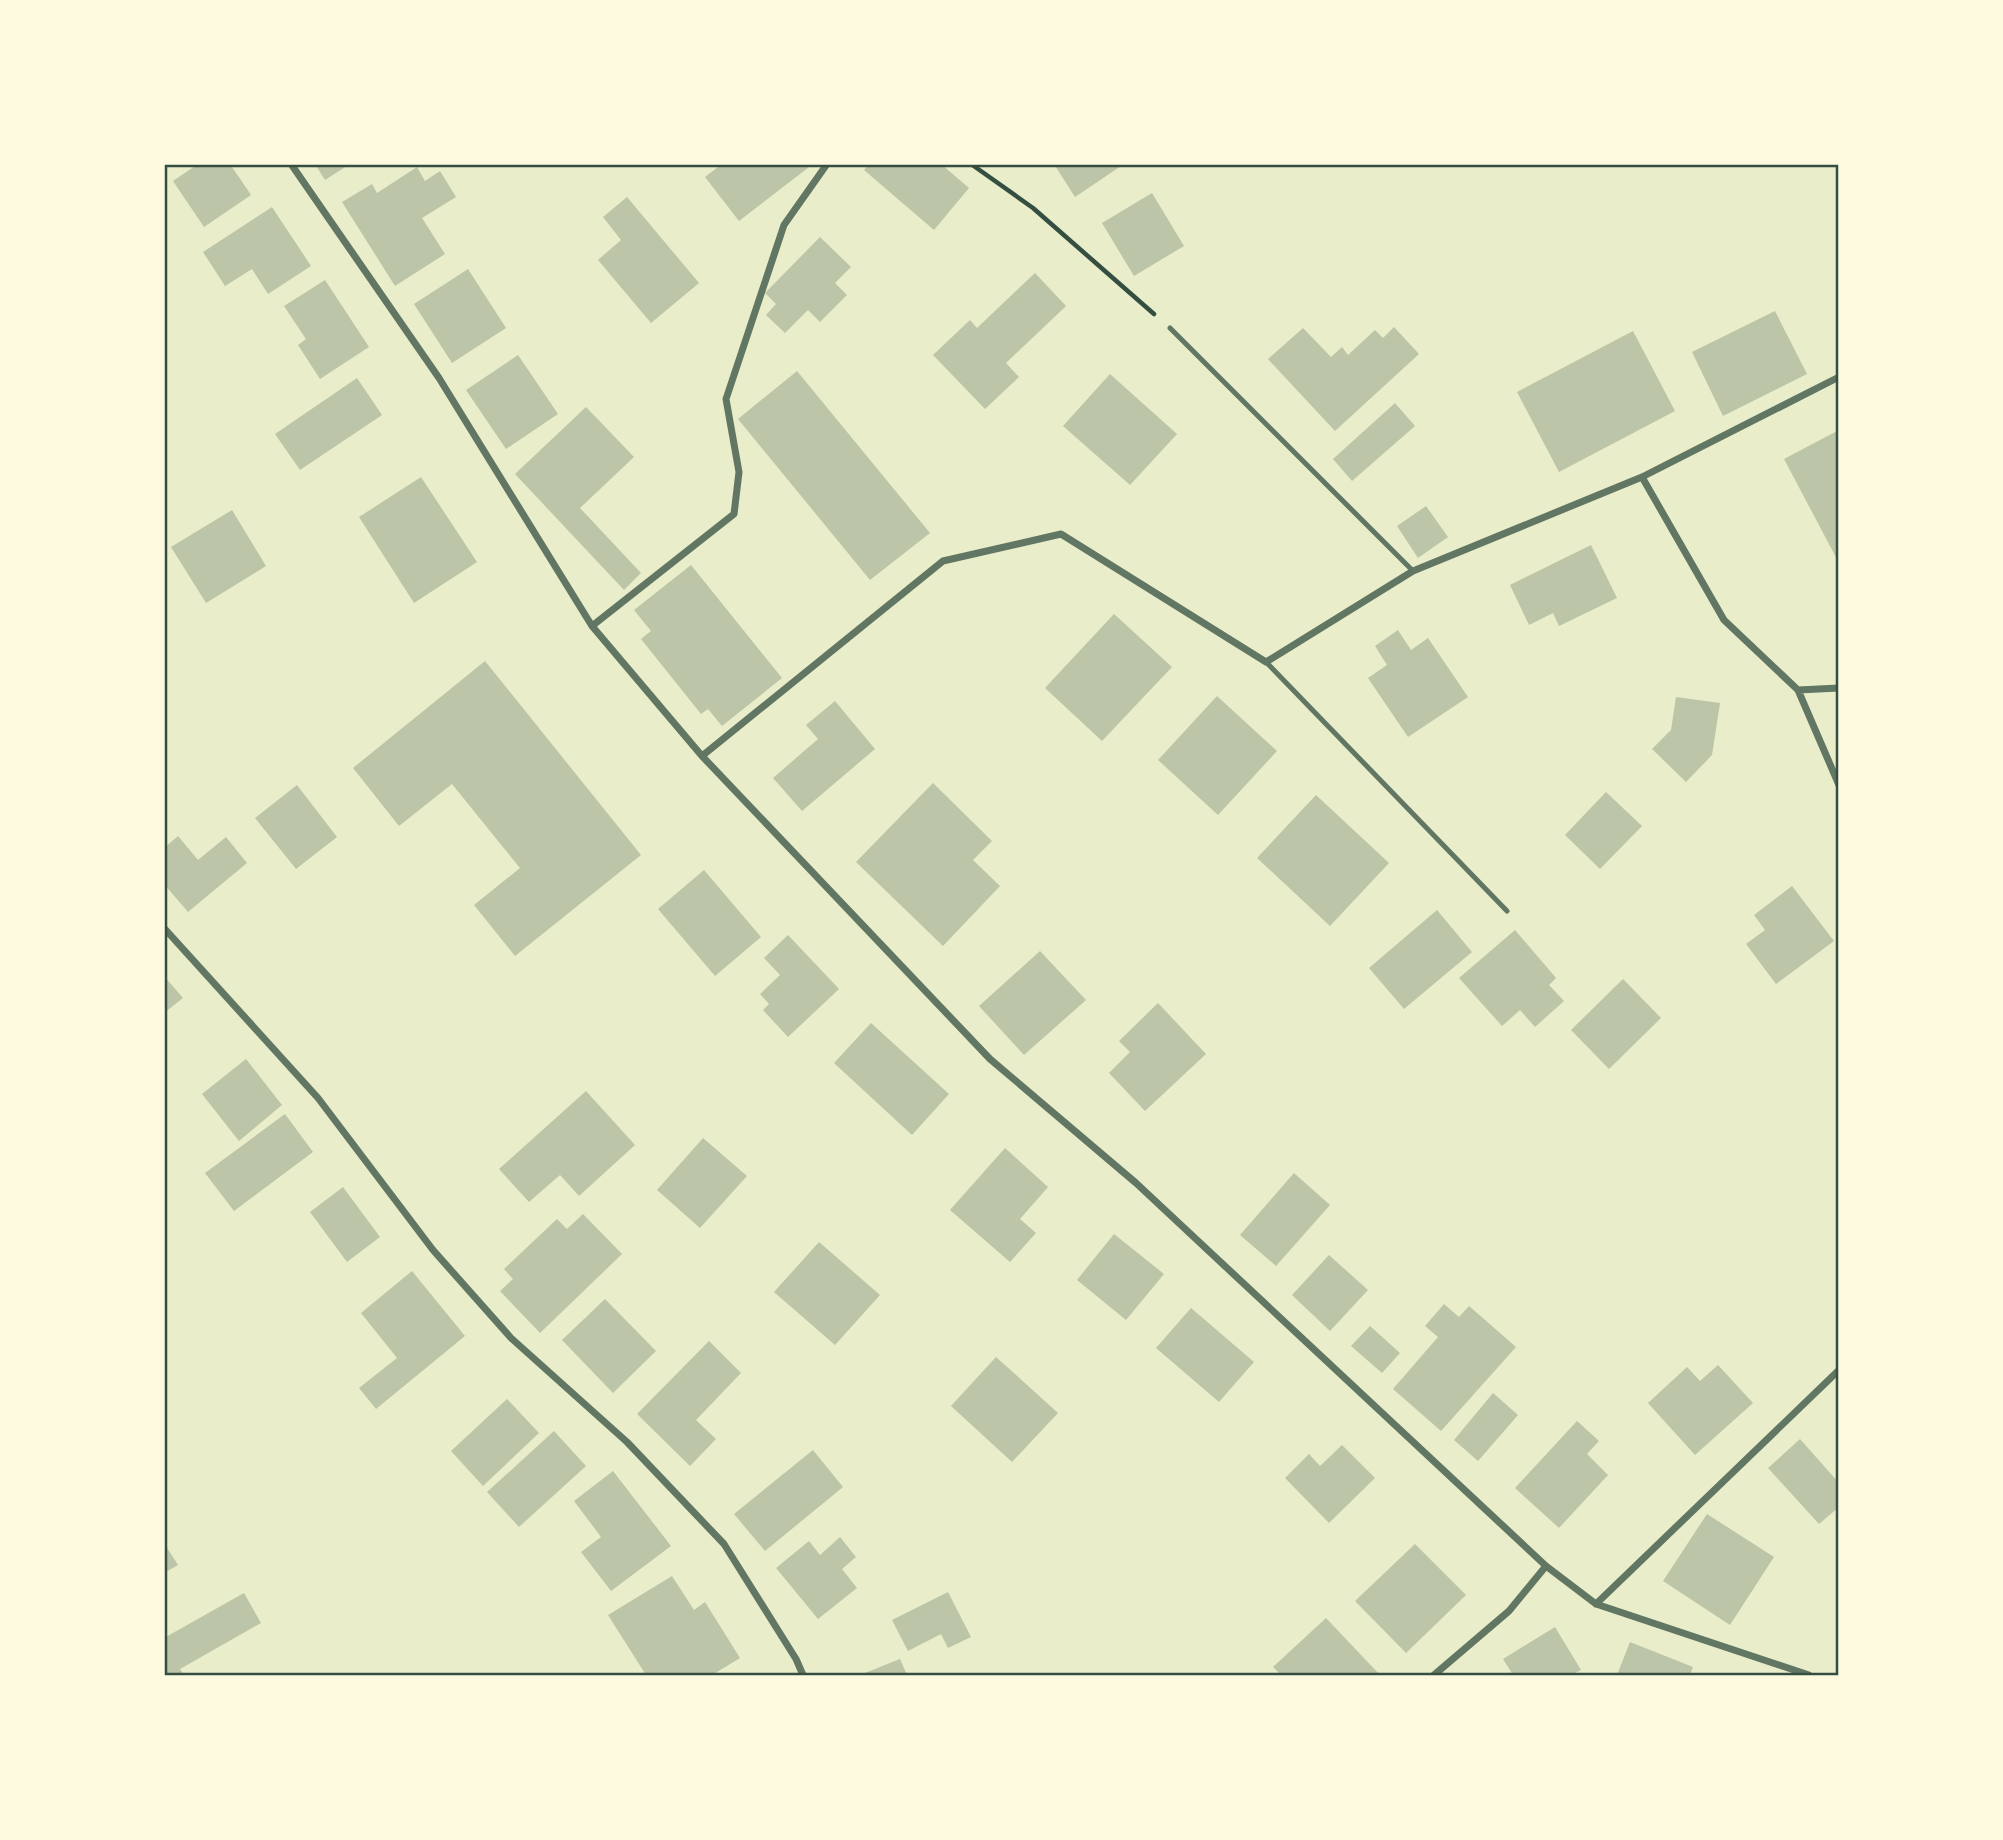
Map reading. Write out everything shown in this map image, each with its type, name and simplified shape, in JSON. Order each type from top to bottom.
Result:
[{"type":"street","points":[[291,164],[439,378],[592,626],[702,756],[990,1059],[1136,1183],[1546,1566],[1596,1604],[1809,1675]]},
{"type":"street","points":[[592,626],[734,514],[739,472],[726,399],[784,225],[827,164]]},
{"type":"street","points":[[702,756],[943,561],[1061,534],[1266,662],[1413,571],[1642,477],[1839,377]]},
{"type":"street","points":[[1642,477],[1724,620],[1798,690],[1839,785]]},
{"type":"street","points":[[1798,690],[1839,688]]},
{"type":"street","points":[[164,928],[318,1098],[433,1250],[511,1338],[627,1442],[724,1544],[796,1659],[803,1675]]},
{"type":"street","points":[[1596,1604],[1839,1370]]},
{"type":"street","points":[[1434,1675],[1509,1611],[1546,1566]]},
{"type":"lane","points":[[1170,328],[1413,571]]},
{"type":"lane","points":[[1266,662],[1507,911]]},
{"type":"path","points":[[971,164],[1033,208],[1170,328]]},
{"type":"building","points":[[198,164],[230,164],[251,195],[204,227],[173,181]]},
{"type":"building","points":[[315,164],[350,164],[325,180]]},
{"type":"building","points":[[722,164],[813,164],[739,221],[705,177]]},
{"type":"building","points":[[869,164],[941,164],[969,188],[934,230],[864,170]]},
{"type":"building","points":[[1054,164],[1124,164],[1075,197]]},
{"type":"building","points":[[417,167],[425,181],[440,171],[456,197],[422,218],[445,254],[395,286],[342,202],[372,184],[377,193]]},
{"type":"building","points":[[1152,193],[1184,246],[1134,276],[1102,223]]},
{"type":"building","points":[[627,197],[699,283],[651,323],[598,260],[621,240],[603,217]]},
{"type":"building","points":[[272,207],[311,266],[268,294],[252,269],[225,286],[203,252]]},
{"type":"building","points":[[820,237],[851,267],[835,283],[847,295],[820,322],[808,310],[785,333],[766,315],[776,304],[765,293]]},
{"type":"building","points":[[468,269],[506,328],[452,363],[414,304]]},
{"type":"building","points":[[1035,273],[1066,306],[1006,363],[1019,377],[985,409],[933,355],[970,320],[977,328]]},
{"type":"building","points":[[325,280],[369,347],[320,379],[298,345],[306,339],[284,306]]},
{"type":"building","points":[[1775,311],[1807,374],[1723,416],[1692,352]]},
{"type":"building","points":[[1394,327],[1419,354],[1335,431],[1268,359],[1303,328],[1331,357],[1342,347],[1348,355],[1375,330],[1383,338]]},
{"type":"building","points":[[1633,331],[1675,411],[1559,472],[1517,392]]},
{"type":"building","points":[[518,355],[558,414],[506,449],[466,390]]},
{"type":"building","points":[[797,371],[930,533],[870,580],[738,419]]},
{"type":"building","points":[[1110,374],[1177,434],[1130,485],[1063,426]]},
{"type":"building","points":[[357,378],[382,415],[300,470],[275,434]]},
{"type":"building","points":[[1395,403],[1415,426],[1352,481],[1333,459]]},
{"type":"building","points":[[586,407],[634,457],[580,508],[641,573],[624,590],[515,474]]},
{"type":"building","points":[[1839,430],[1839,563],[1784,459]]},
{"type":"building","points":[[421,477],[477,562],[414,603],[359,517]]},
{"type":"building","points":[[1426,506],[1448,537],[1418,558],[1397,526]]},
{"type":"building","points":[[232,510],[266,566],[206,603],[171,547]]},
{"type":"building","points":[[1591,545],[1617,598],[1559,626],[1553,613],[1529,625],[1510,585]]},
{"type":"building","points":[[691,565],[782,678],[722,726],[708,709],[701,714],[641,639],[651,631],[634,610]]},
{"type":"building","points":[[1114,614],[1172,667],[1102,741],[1045,688]]},
{"type":"building","points":[[1398,630],[1411,650],[1428,638],[1468,697],[1408,737],[1368,678],[1387,665],[1375,646]]},
{"type":"building","points":[[485,661],[641,855],[515,956],[474,905],[520,868],[452,784],[399,826],[353,768]]},
{"type":"building","points":[[1217,696],[1277,751],[1218,815],[1158,760]]},
{"type":"building","points":[[1676,697],[1720,703],[1712,755],[1686,782],[1652,749],[1671,730]]},
{"type":"building","points":[[835,701],[875,749],[802,811],[773,778],[818,739],[806,725]]},
{"type":"building","points":[[933,783],[992,841],[973,860],[1000,886],[943,946],[856,862]]},
{"type":"building","points":[[297,785],[337,837],[296,869],[255,818]]},
{"type":"building","points":[[1606,792],[1642,826],[1600,869],[1565,835]]},
{"type":"building","points":[[1316,795],[1389,863],[1330,926],[1257,858]]},
{"type":"building","points":[[178,836],[198,860],[226,837],[247,863],[188,912],[164,884],[164,848]]},
{"type":"building","points":[[704,870],[761,937],[715,976],[658,909]]},
{"type":"building","points":[[1792,886],[1834,941],[1776,984],[1746,944],[1765,930],[1754,915]]},
{"type":"building","points":[[1437,910],[1472,952],[1404,1009],[1369,968]]},
{"type":"building","points":[[1515,930],[1556,978],[1549,985],[1564,1001],[1535,1027],[1520,1010],[1502,1026],[1459,978]]},
{"type":"building","points":[[788,935],[839,989],[788,1037],[763,1010],[769,1004],[760,994],[780,975],[764,958]]},
{"type":"building","points":[[1040,951],[1086,1000],[1024,1055],[979,1006]]},
{"type":"building","points":[[164,976],[183,998],[164,1013]]},
{"type":"building","points":[[1623,979],[1661,1018],[1609,1069],[1571,1030]]},
{"type":"building","points":[[1158,1003],[1206,1054],[1145,1111],[1109,1073],[1130,1052],[1119,1041]]},
{"type":"building","points":[[871,1023],[949,1094],[912,1135],[834,1063]]},
{"type":"building","points":[[246,1059],[282,1105],[239,1141],[202,1094]]},
{"type":"building","points":[[586,1091],[635,1145],[579,1196],[560,1175],[529,1202],[499,1169]]},
{"type":"building","points":[[285,1114],[313,1152],[234,1211],[205,1173]]},
{"type":"building","points":[[703,1138],[747,1176],[700,1228],[657,1190]]},
{"type":"building","points":[[1005,1148],[1048,1187],[1020,1219],[1036,1233],[1010,1262],[950,1210]]},
{"type":"building","points":[[1294,1173],[1330,1205],[1276,1266],[1240,1235]]},
{"type":"building","points":[[343,1187],[380,1237],[347,1262],[310,1212]]},
{"type":"building","points":[[583,1214],[622,1254],[540,1333],[500,1291],[513,1279],[504,1269],[557,1219],[567,1229]]},
{"type":"building","points":[[1114,1234],[1164,1274],[1126,1320],[1077,1280]]},
{"type":"building","points":[[819,1242],[880,1295],[835,1345],[774,1292]]},
{"type":"building","points":[[1329,1255],[1368,1290],[1330,1331],[1292,1295]]},
{"type":"building","points":[[412,1271],[465,1336],[376,1409],[359,1388],[397,1358],[361,1313]]},
{"type":"building","points":[[605,1299],[656,1351],[613,1393],[562,1340]]},
{"type":"building","points":[[1444,1304],[1459,1317],[1469,1306],[1516,1347],[1441,1431],[1393,1389],[1438,1337],[1425,1326]]},
{"type":"building","points":[[1191,1308],[1254,1362],[1219,1402],[1156,1348]]},
{"type":"building","points":[[1370,1326],[1400,1353],[1382,1373],[1351,1346]]},
{"type":"building","points":[[709,1341],[741,1373],[696,1420],[716,1439],[690,1466],[637,1414]]},
{"type":"building","points":[[996,1357],[1058,1413],[1012,1462],[951,1406]]},
{"type":"building","points":[[1718,1365],[1753,1403],[1695,1455],[1648,1403],[1687,1367],[1700,1381]]},
{"type":"building","points":[[1493,1393],[1518,1415],[1478,1461],[1454,1440]]},
{"type":"building","points":[[507,1399],[539,1433],[483,1486],[451,1451]]},
{"type":"building","points":[[1577,1421],[1599,1441],[1587,1454],[1608,1475],[1559,1528],[1515,1488]]},
{"type":"building","points":[[554,1431],[586,1466],[519,1527],[487,1492]]},
{"type":"building","points":[[1800,1439],[1839,1483],[1839,1507],[1819,1524],[1768,1468]]},
{"type":"building","points":[[1342,1445],[1375,1478],[1329,1523],[1285,1478],[1309,1454],[1320,1466]]},
{"type":"building","points":[[813,1450],[843,1487],[765,1551],[734,1514]]},
{"type":"building","points":[[613,1471],[671,1546],[611,1591],[581,1552],[601,1537],[574,1501]]},
{"type":"building","points":[[1707,1514],[1774,1557],[1730,1625],[1663,1581]]},
{"type":"building","points":[[840,1537],[856,1557],[842,1569],[857,1588],[818,1619],[776,1568],[809,1541],[820,1555]]},
{"type":"building","points":[[164,1543],[178,1565],[164,1573]]},
{"type":"building","points":[[1415,1544],[1466,1595],[1406,1653],[1355,1601]]},
{"type":"building","points":[[672,1576],[694,1610],[705,1602],[740,1658],[712,1675],[646,1675],[608,1615]]},
{"type":"building","points":[[948,1592],[971,1637],[948,1648],[941,1634],[908,1651],[892,1620]]},
{"type":"building","points":[[244,1593],[261,1623],[180,1669],[184,1675],[164,1675],[164,1638]]},
{"type":"building","points":[[1326,1618],[1380,1675],[1281,1675],[1273,1667]]},
{"type":"building","points":[[1555,1627],[1581,1670],[1571,1675],[1513,1675],[1503,1659]]},
{"type":"building","points":[[1630,1642],[1693,1667],[1690,1675],[1617,1675]]},
{"type":"building","points":[[900,1659],[907,1675],[860,1675]]}]
